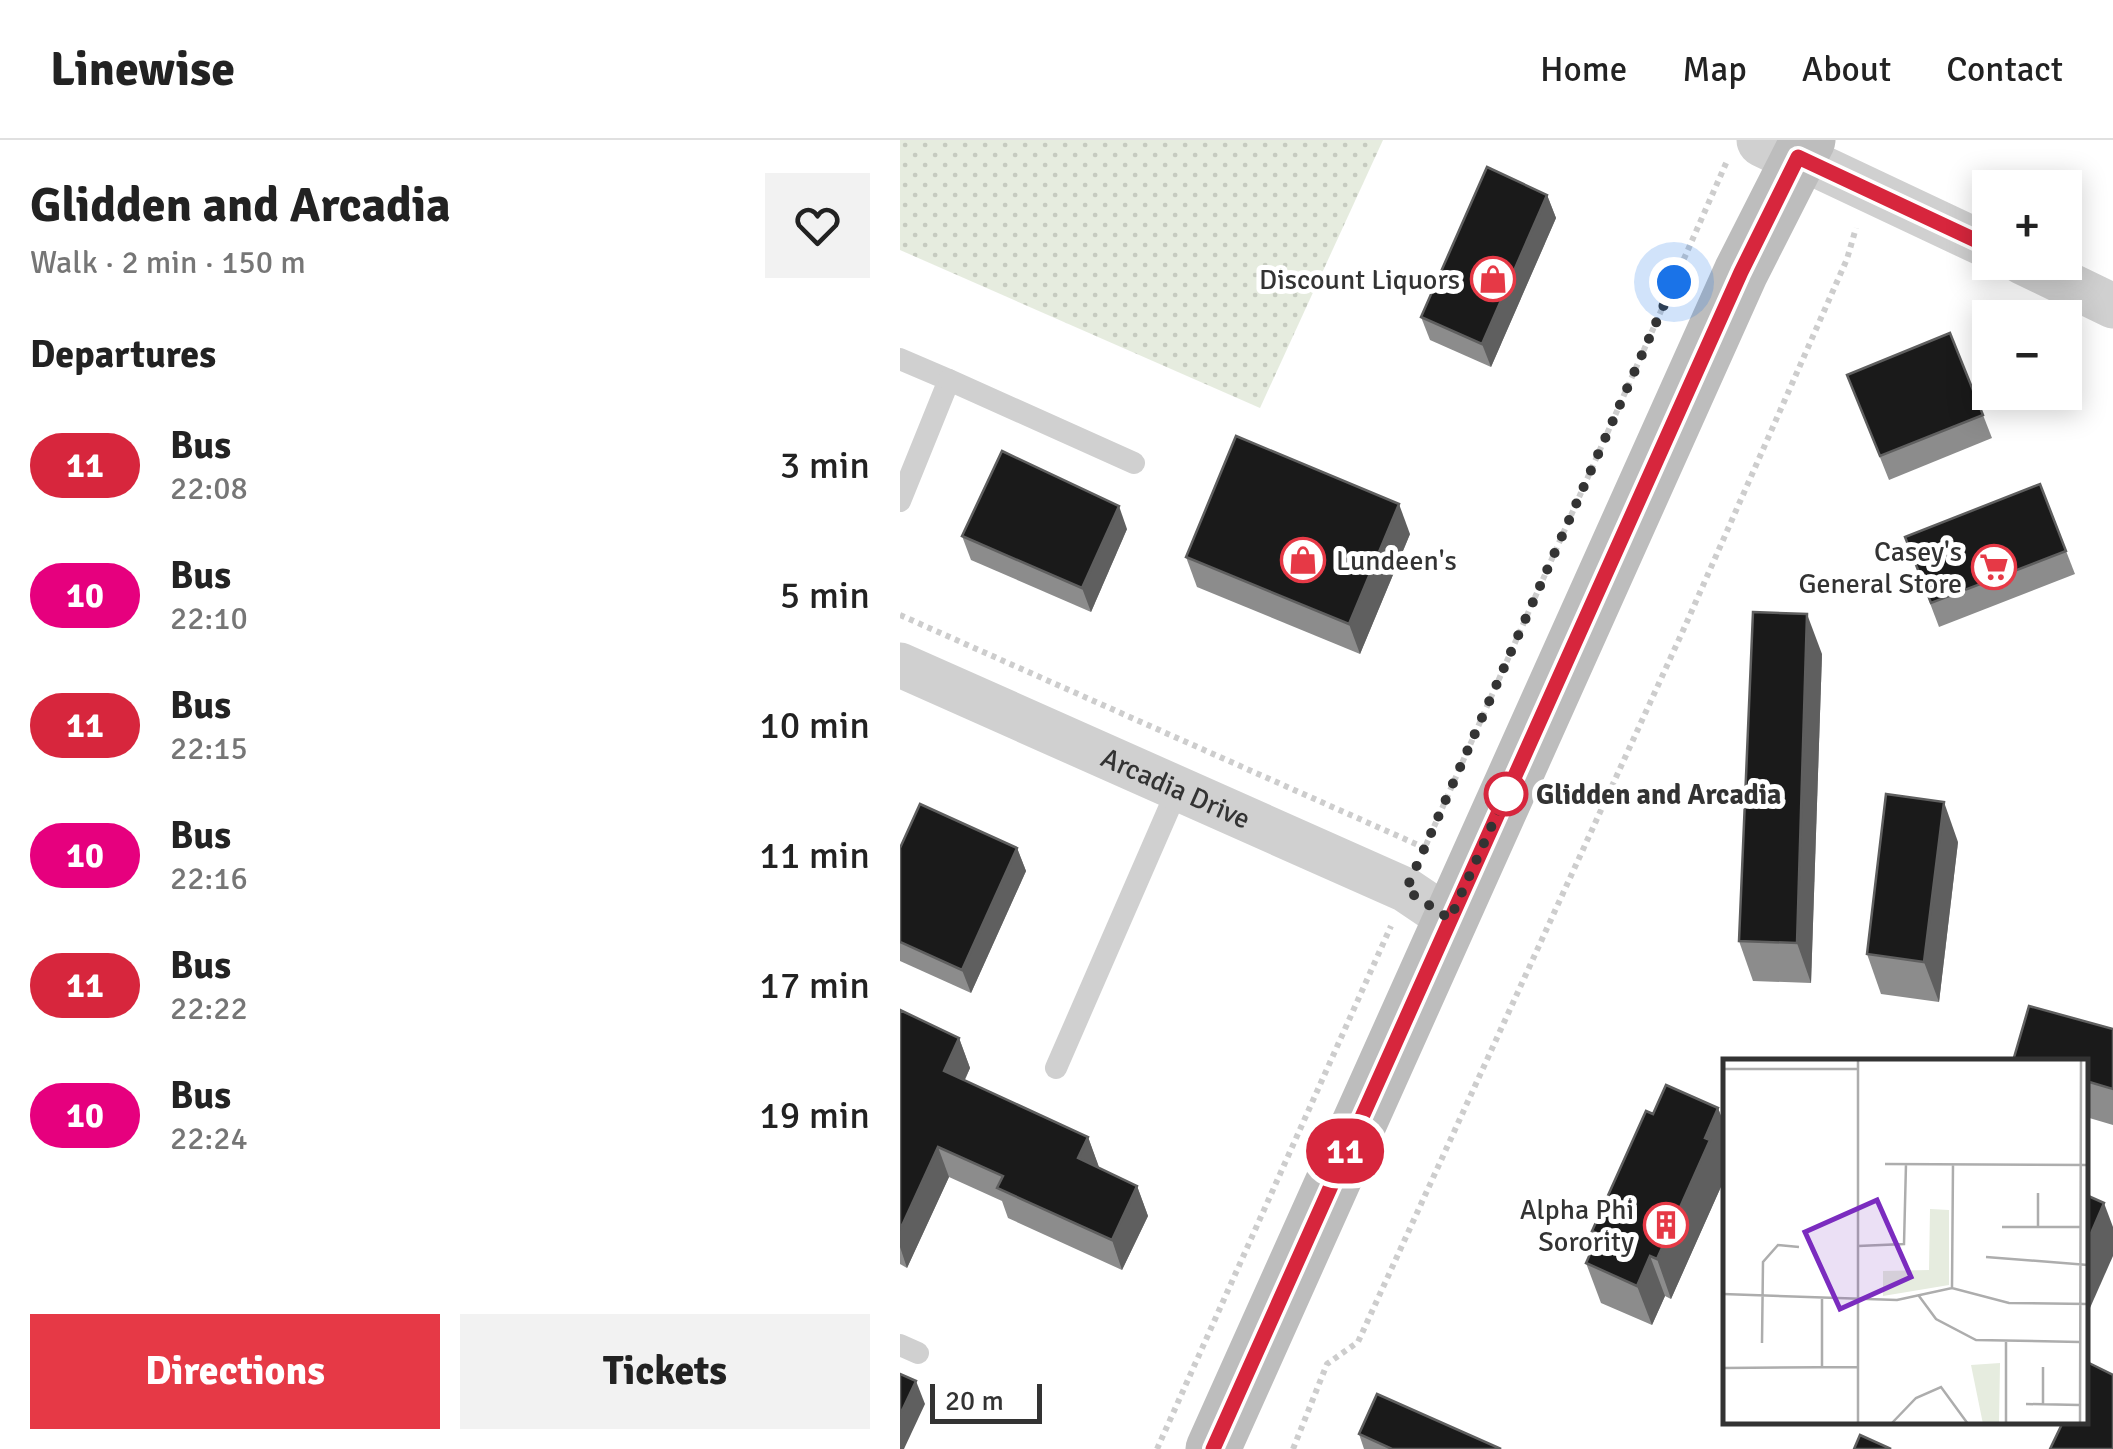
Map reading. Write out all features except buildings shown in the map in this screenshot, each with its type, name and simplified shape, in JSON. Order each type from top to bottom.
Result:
[{"type":"main road","points":[[1213,1449],[1428,904],[1733,290],[1775,149]]},
{"type":"street","points":[[1775,149],[1972,238]]},
{"type":"street","points":[[2059,280],[2113,306]]},
{"type":"street","name":"Arcadia Drive","points":[[900,665],[1428,904]]},
{"type":"lane","points":[[900,359],[1134,463]]},
{"type":"lane","points":[[900,500],[949,380]]},
{"type":"lane","points":[[1056,1068],[1178,788]]},
{"type":"path","points":[[1157,1449],[1428,904],[1424,848],[1775,149]]},
{"type":"path","points":[[1292,1449],[1327,1364],[1358,1342],[1616,778],[1846,259],[1867,188]]},
{"type":"path","points":[[900,614],[1424,848]]},
{"type":"shaded area","points":[[900,140],[1383,140],[1260,408],[900,250]]},
{"type":"bus line","name":"11","points":[[1213,1449],[1741,272],[1798,157],[1972,238]]},
{"type":"place","name":"Discount Liquors","points":[[1493,279]]},
{"type":"place","name":"Lundeen's","points":[[1303,560]]},
{"type":"place","name":"Casey's General Store","points":[[1994,567]]},
{"type":"place","name":"Glidden and Arcadia","points":[[1506,794]]},
{"type":"place","name":"Alpha Phi Sorority","points":[[1666,1225]]},
{"type":"route","points":[[1506,794],[1450,919],[1406,890],[1674,282]]}]
